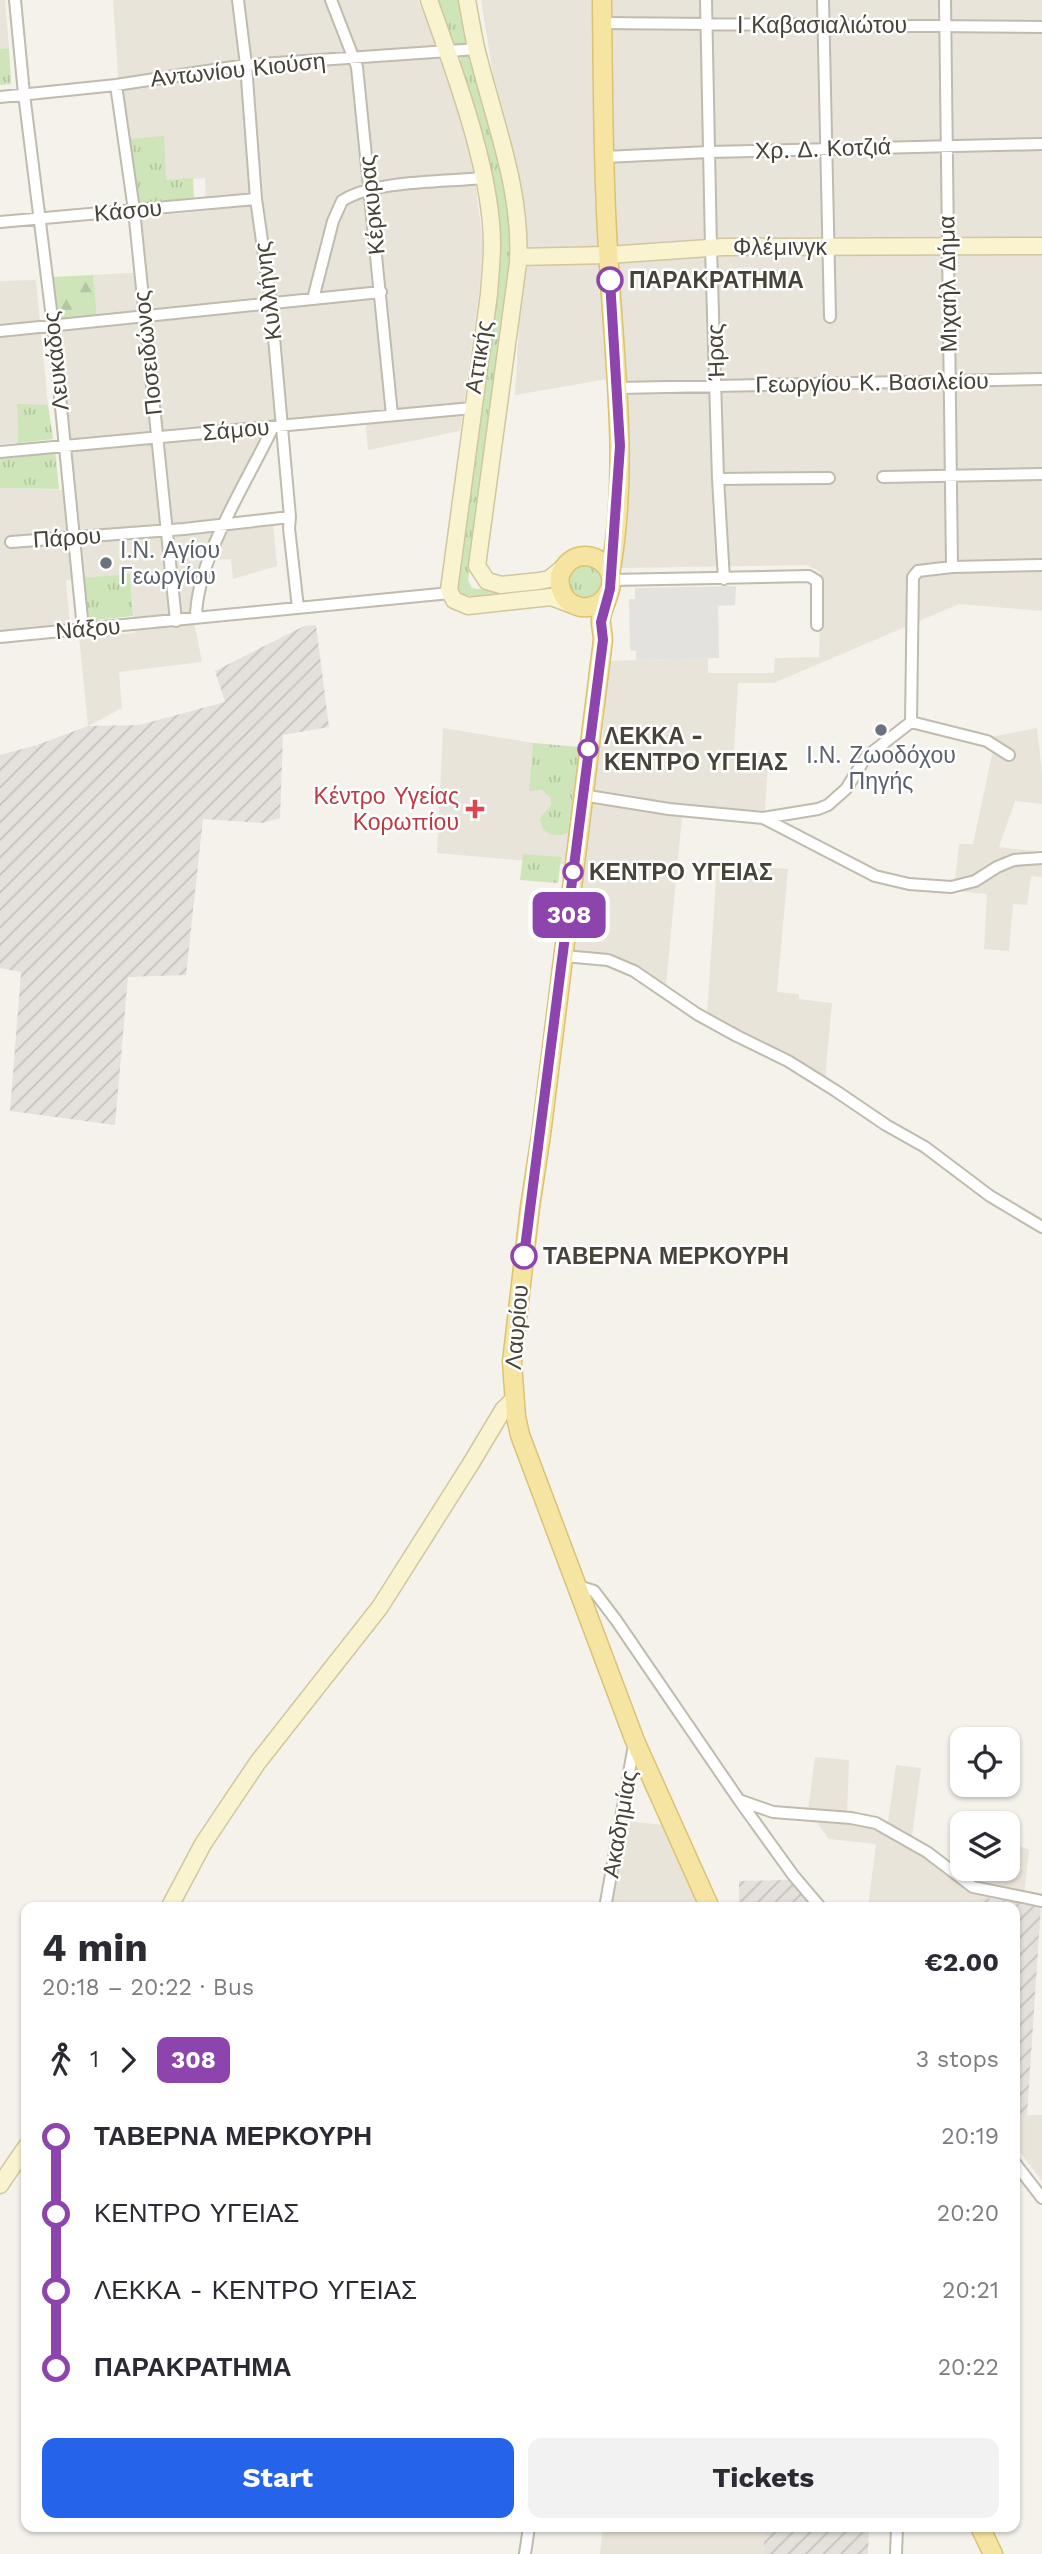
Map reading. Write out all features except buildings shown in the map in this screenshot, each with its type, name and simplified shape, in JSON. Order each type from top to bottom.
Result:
[{"type":"main road","name":"Αττικής","points":[[429,0],[460,91],[483,178],[492,245],[489,294],[448,583],[450,593]]},
{"type":"main road","name":"Αττικής","points":[[467,0],[518,216],[518,257],[477,566],[484,578],[497,585],[549,579],[564,567]]},
{"type":"main road","name":"Λαυρίου","points":[[602,0],[604,157],[620,446],[615,535],[611,581],[602,616],[601,650],[564,956],[530,1207],[512,1363],[513,1400],[520,1435],[635,1741],[707,1902]]},
{"type":"main road","name":"Φλέμινγκ","points":[[518,257],[608,255],[711,248],[1042,246]]},
{"type":"main road","points":[[601,650],[595,624],[564,597],[559,584],[564,567],[574,558],[605,551],[615,535]]},
{"type":"main road","points":[[450,593],[458,602],[468,606],[551,597],[591,608],[601,603],[611,581],[600,560],[583,556]]},
{"type":"main road","points":[[172,1902],[203,1844],[229,1805],[266,1752],[380,1607],[503,1410],[513,1400]]},
{"type":"main road","points":[[0,2185],[21,2154]]},
{"type":"main road","points":[[983,2532],[993,2554]]},
{"type":"street","name":"Λευκάδος","points":[[15,0],[53,326],[83,629]]},
{"type":"street","name":"Κυλλήνης","points":[[238,0],[246,65],[256,199],[271,303],[277,426],[290,517],[298,608]]},
{"type":"street","name":"Κέρκυρας","points":[[331,0],[354,58],[371,189],[392,415]]},
{"type":"street","name":"Ήρας","points":[[706,0],[718,480],[724,579]]},
{"type":"street","points":[[823,0],[830,317]]},
{"type":"street","name":"Μιχαήλ Δήμα","points":[[945,0],[952,567]]},
{"type":"street","name":"Ι Καβασιαλιώτου","points":[[602,23],[1042,27]]},
{"type":"street","name":"Αντωνίου Κιούση","points":[[0,97],[116,85],[246,65],[477,48]]},
{"type":"street","name":"Ποσειδώνος","points":[[116,85],[134,210],[176,621]]},
{"type":"street","name":"Χρ. Δ. Κοτζιά","points":[[604,157],[1042,144]]},
{"type":"street","points":[[313,299],[337,209],[347,197],[371,189],[483,178]]},
{"type":"street","name":"Κάσου","points":[[0,222],[256,199]]},
{"type":"street","points":[[0,331],[381,292]]},
{"type":"street","name":"Γεωργίου Κ. Βασιλείου","points":[[618,388],[1042,379]]},
{"type":"street","name":"Σάμου","points":[[0,452],[472,408]]},
{"type":"street","points":[[196,618],[208,558],[277,426]]},
{"type":"street","points":[[883,477],[1042,474]]},
{"type":"street","points":[[718,480],[829,478]]},
{"type":"street","name":"Πάρου","points":[[10,542],[290,517]]},
{"type":"street","points":[[911,722],[913,577],[918,571],[952,567],[1042,565]]},
{"type":"street","points":[[611,581],[814,578],[817,581],[817,625]]},
{"type":"street","name":"Νάξου","points":[[0,637],[450,593]]},
{"type":"street","points":[[911,722],[987,741],[1009,755]]},
{"type":"street","points":[[582,795],[669,809],[763,818],[818,809],[828,805],[846,789],[866,757],[911,722]]},
{"type":"street","points":[[763,818],[875,876],[909,884],[951,887],[975,881],[1014,860],[1042,858]]},
{"type":"street","points":[[564,956],[608,960],[634,971],[737,1037],[788,1061],[817,1079],[886,1125],[925,1147],[990,1196],[1042,1227]]},
{"type":"street","points":[[575,1584],[594,1591],[617,1620],[739,1800],[816,1902]]},
{"type":"street","name":"Ακαδημίας","points":[[606,1902],[635,1741]]},
{"type":"street","points":[[739,1800],[773,1812],[851,1818],[876,1823],[927,1852],[973,1887],[1042,1900]]},
{"type":"street","points":[[1020,2169],[1042,2198]]},
{"type":"street","points":[[525,2554],[528,2532]]},
{"type":"street","points":[[896,2554],[897,2532]]},
{"type":"shaded area","points":[[0,0],[5,0],[9,48],[0,49]]},
{"type":"shaded area","points":[[113,0],[418,0],[446,64],[472,158],[483,243],[479,294],[460,431],[368,450],[365,413],[270,421],[260,449],[218,528],[273,522],[277,566],[233,579],[231,559],[211,560],[193,616],[202,662],[119,672],[122,708],[88,726],[79,637],[135,633],[130,574],[66,580],[70,625],[0,632],[0,488],[73,490],[60,331],[98,327],[93,275],[145,272],[138,217],[206,211],[205,178],[166,180],[128,139],[118,75]]},
{"type":"shaded area","points":[[481,0],[1042,0],[1042,611],[959,604],[774,683],[738,683],[734,751],[769,753],[764,824],[682,816],[666,986],[619,958],[575,951],[584,866],[437,853],[443,728],[533,743],[579,747],[602,742],[609,661],[708,658],[708,673],[774,673],[775,658],[819,657],[822,579],[820,572],[807,565],[621,568],[629,491],[630,447],[625,376],[515,395],[523,258],[522,191],[501,124]]},
{"type":"shaded area","points":[[36,280],[48,405],[17,405],[18,443],[0,444],[0,281]]},
{"type":"shaded area","points":[[736,586],[735,605],[718,606],[719,658],[636,660],[636,651],[630,650],[629,599],[635,599],[635,588]]},
{"type":"shaded area","points":[[316,625],[329,727],[283,735],[280,818],[262,823],[203,819],[186,975],[128,977],[115,1125],[10,1111],[21,972],[0,968],[0,755],[88,726],[139,725],[225,702],[215,671],[304,626]]},
{"type":"shaded area","points":[[1037,728],[1042,772],[1042,804],[1015,801],[999,847],[1042,852],[1042,877],[1031,876],[1027,905],[1013,904],[1009,951],[984,949],[987,894],[954,891],[959,844],[973,844],[993,750],[980,744],[990,737]]},
{"type":"shaded area","points":[[717,864],[788,869],[777,992],[799,994],[799,999],[832,1003],[825,1079],[707,1016]]},
{"type":"shaded area","points":[[815,1757],[849,1760],[847,1815],[888,1822],[896,1765],[921,1768],[912,1837],[950,1863],[950,1881],[1020,1881],[1020,1846],[1029,1850],[1023,1904],[980,1897],[980,1902],[869,1902],[876,1844],[829,1839],[808,1811]]},
{"type":"shaded area","points":[[623,1821],[665,1825],[697,1902],[613,1902]]},
{"type":"shaded area","points":[[793,1880],[810,1902],[739,1902],[739,1881]]},
{"type":"shaded area","points":[[980,1897],[1014,1902],[980,1902]]},
{"type":"shaded area","points":[[1020,1903],[1041,1906],[1027,2115],[1020,2115]]},
{"type":"shaded area","points":[[1020,2115],[1042,2115],[1042,2181],[1020,2152]]},
{"type":"shaded area","points":[[602,2532],[765,2532],[763,2554],[600,2554]]},
{"type":"shaded area","points":[[765,2532],[869,2532],[868,2554],[763,2554]]},
{"type":"green space","points":[[436,0],[460,0],[467,39],[464,44],[457,45],[452,41]]},
{"type":"green space","points":[[9,48],[11,84],[0,85],[0,49]]},
{"type":"green space","points":[[468,54],[506,173],[515,255],[468,580],[472,588],[476,589],[553,585],[553,591],[473,597],[463,594],[456,587],[495,284],[491,173],[460,63],[461,56]]},
{"type":"green space","points":[[164,136],[166,180],[193,178],[194,198],[137,203],[128,139]]},
{"type":"green space","points":[[93,275],[97,316],[58,319],[53,277]]},
{"type":"green space","points":[[17,404],[48,405],[53,439],[18,443]]},
{"type":"green space","points":[[55,450],[59,489],[0,488],[0,456]]},
{"type":"green space","points":[[588,561],[604,572],[601,598],[574,601],[565,576],[569,570]]},
{"type":"green space","points":[[130,574],[133,616],[87,621],[83,578]]},
{"type":"green space","points":[[533,743],[579,747],[568,833],[549,833],[541,823],[540,818],[551,805],[551,798],[542,790],[529,791]]},
{"type":"green space","points":[[523,854],[561,857],[558,883],[520,880]]},
{"type":"bus line","name":"308","points":[[524,1256],[603,640],[601,622],[610,589],[614,555],[621,436],[610,280]]},
{"type":"place","name":"ΠΑΡΑΚΡΑΤΗΜΑ","points":[[610,280]]},
{"type":"place","name":"Ι.Ν. Αγίου Γεωργίου","points":[[106,563]]},
{"type":"place","name":"Ι.Ν. Ζωοδόχου Πηγής","points":[[881,730]]},
{"type":"place","name":"ΛΕΚΚΑ - ΚΕΝΤΡΟ ΥΓΕΙΑΣ","points":[[588,749]]},
{"type":"place","name":"Κέντρο Υγείας Κορωπίου","points":[[475,809]]},
{"type":"place","name":"ΚΕΝΤΡΟ ΥΓΕΙΑΣ","points":[[573,872]]},
{"type":"place","name":"ΤΑΒΕΡΝΑ ΜΕΡΚΟΥΡΗ","points":[[524,1256]]}]
